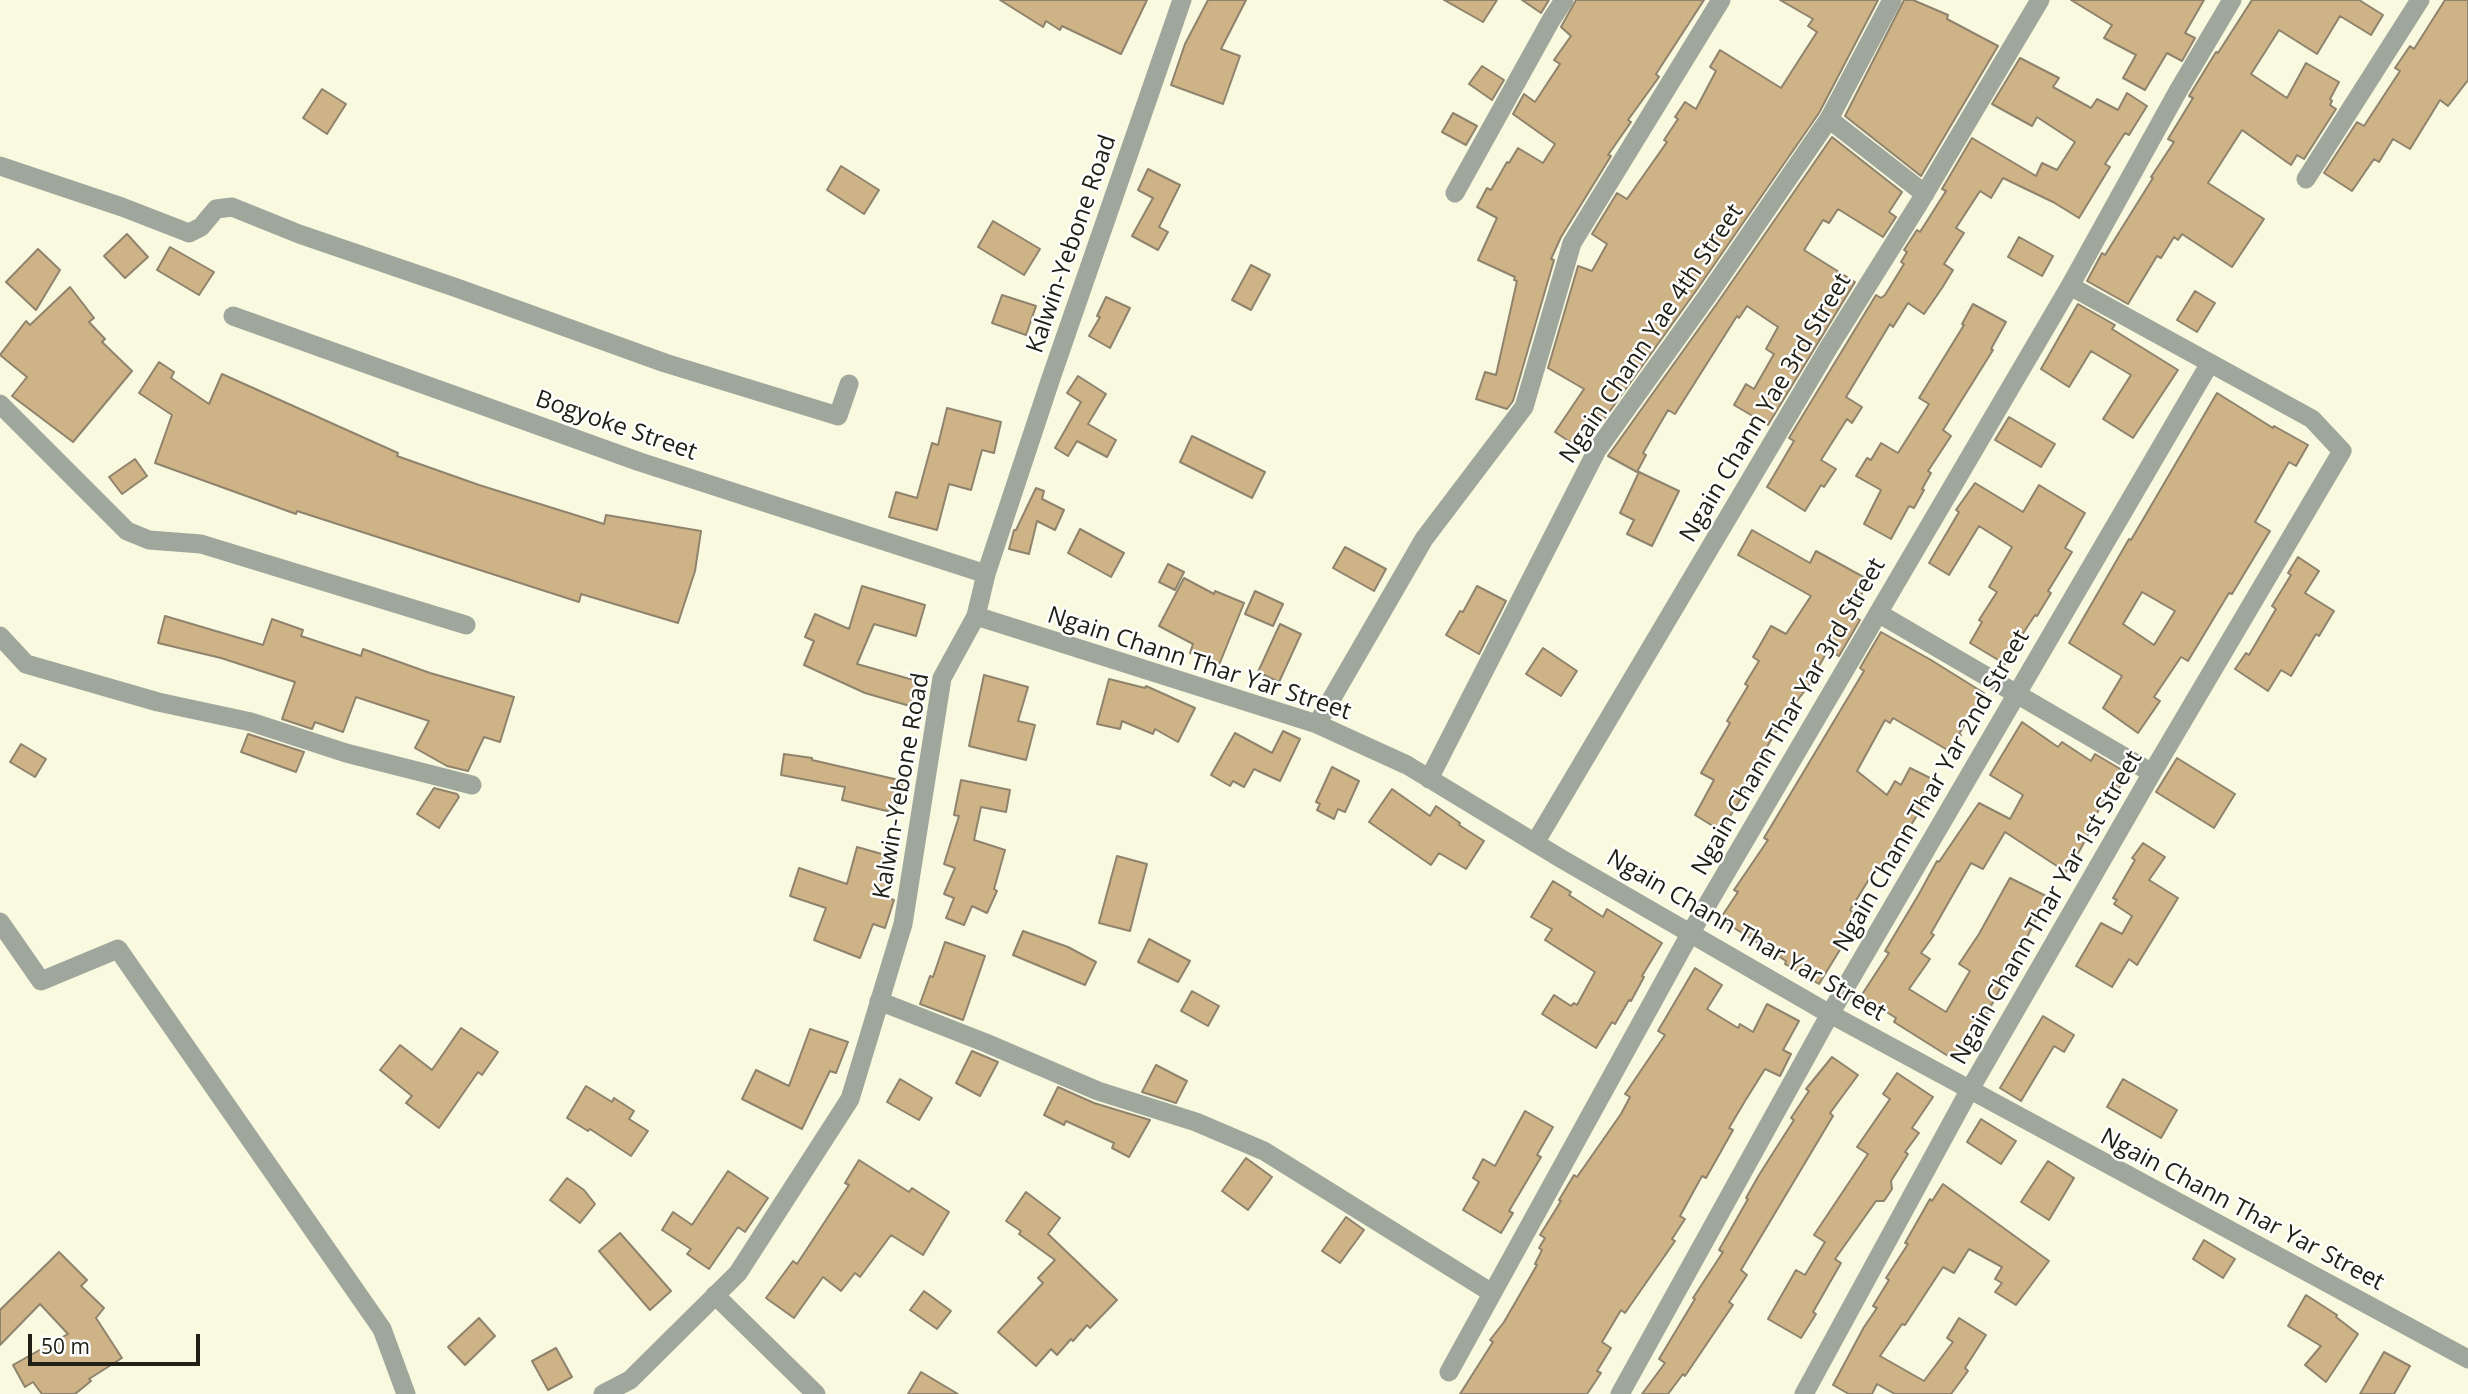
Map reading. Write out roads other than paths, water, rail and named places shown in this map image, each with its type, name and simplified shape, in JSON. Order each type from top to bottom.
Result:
[{"type":"street","name":"Kalwin-Yebone Road","points":[[603,1394],[630,1380],[738,1273],[850,1099],[903,923],[942,678],[976,616],[986,574],[1182,0]]},
{"type":"street","points":[[1454,193],[1550,20],[1564,0]]},
{"type":"street","points":[[1317,724],[1424,539],[1524,407],[1572,243],[1721,0]]},
{"type":"street","name":"Ngain Chann Yae 4th Street","points":[[1429,779],[1597,450],[1829,119],[1892,0]]},
{"type":"street","name":"Ngain Chann Yae 3rd Street","points":[[1535,843],[1829,347],[2040,0]]},
{"type":"street","name":"Ngain Chann Thar Yar 3rd Street","points":[[1449,1372],[1690,934],[2070,286],[2232,0]]},
{"type":"street","points":[[2306,179],[2420,0]]},
{"type":"street","points":[[1829,119],[1924,194]]},
{"type":"street","points":[[0,166],[122,207],[189,233],[201,227],[216,209],[232,207],[299,234],[665,363],[838,416],[849,384]]},
{"type":"street","points":[[2070,286],[2210,363]]},
{"type":"street","name":"Bogyoke Street","points":[[233,316],[640,462],[986,574]]},
{"type":"street","name":"Ngain Chann Thar Yar 1st Street","points":[[1804,1394],[1969,1091],[2342,451],[2312,419],[2210,363]]},
{"type":"street","name":"Ngain Chann Thar Yar 2nd Street","points":[[1620,1394],[1830,1014],[2210,363]]},
{"type":"street","points":[[0,404],[127,531],[149,540],[201,544],[466,625]]},
{"type":"street","points":[[1878,613],[2152,773]]},
{"type":"street","name":"Ngain Chann Thar Yar Street","points":[[976,616],[1317,724],[1407,765],[1535,843],[1830,1014],[2468,1359]]},
{"type":"street","points":[[0,636],[26,664],[158,702],[251,722],[346,753],[472,785]]},
{"type":"street","points":[[0,922],[41,981],[118,950],[382,1329],[406,1394]]},
{"type":"street","points":[[879,1001],[985,1042],[1098,1091],[1196,1122],[1264,1151],[1492,1293]]},
{"type":"street","points":[[715,1296],[816,1394]]}]
